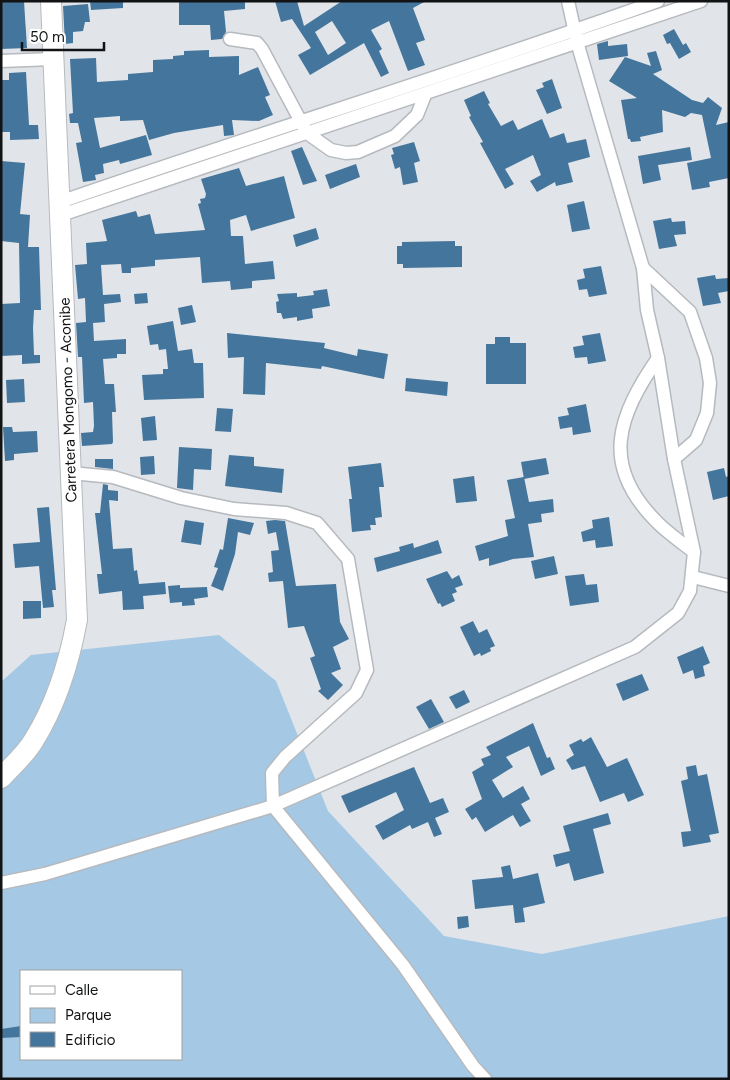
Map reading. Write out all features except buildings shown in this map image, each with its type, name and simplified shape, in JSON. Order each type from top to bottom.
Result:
[{"type":"main road","name":"Carretera Mongomo - Aconibe","points":[[1,778],[34,741],[54,702],[69,664],[77,620],[51,1]]},
{"type":"street","points":[[1,883],[45,874],[273,806],[635,647],[678,613],[690,591],[693,577],[694,552],[674,459],[658,358],[647,310],[643,268],[576,37],[568,1]]},
{"type":"street","points":[[61,209],[425,95],[576,37],[658,1]]},
{"type":"street","points":[[61,209],[300,122],[436,79],[701,1]]},
{"type":"street","points":[[230,39],[257,44],[262,49],[307,133],[331,150],[346,153],[358,152],[394,136],[406,128],[417,115],[425,95]]},
{"type":"street","points":[[1,61],[53,58]]},
{"type":"street","points":[[643,268],[690,312],[706,358],[710,383],[707,413],[696,440],[674,459]]},
{"type":"street","points":[[658,358],[642,381],[625,417],[621,434],[620,454],[631,491],[639,502],[656,522],[694,552]]},
{"type":"street","points":[[71,473],[113,477],[181,498],[234,508],[286,513],[317,523],[348,558],[367,670],[356,693],[285,758],[272,773],[273,806],[403,965],[473,1066],[485,1079]]},
{"type":"street","points":[[693,577],[729,586]]},
{"type":"green space","points":[[219,635],[276,681],[328,811],[444,936],[542,954],[729,916],[729,1079],[1,1079],[1,682],[31,655]]}]
